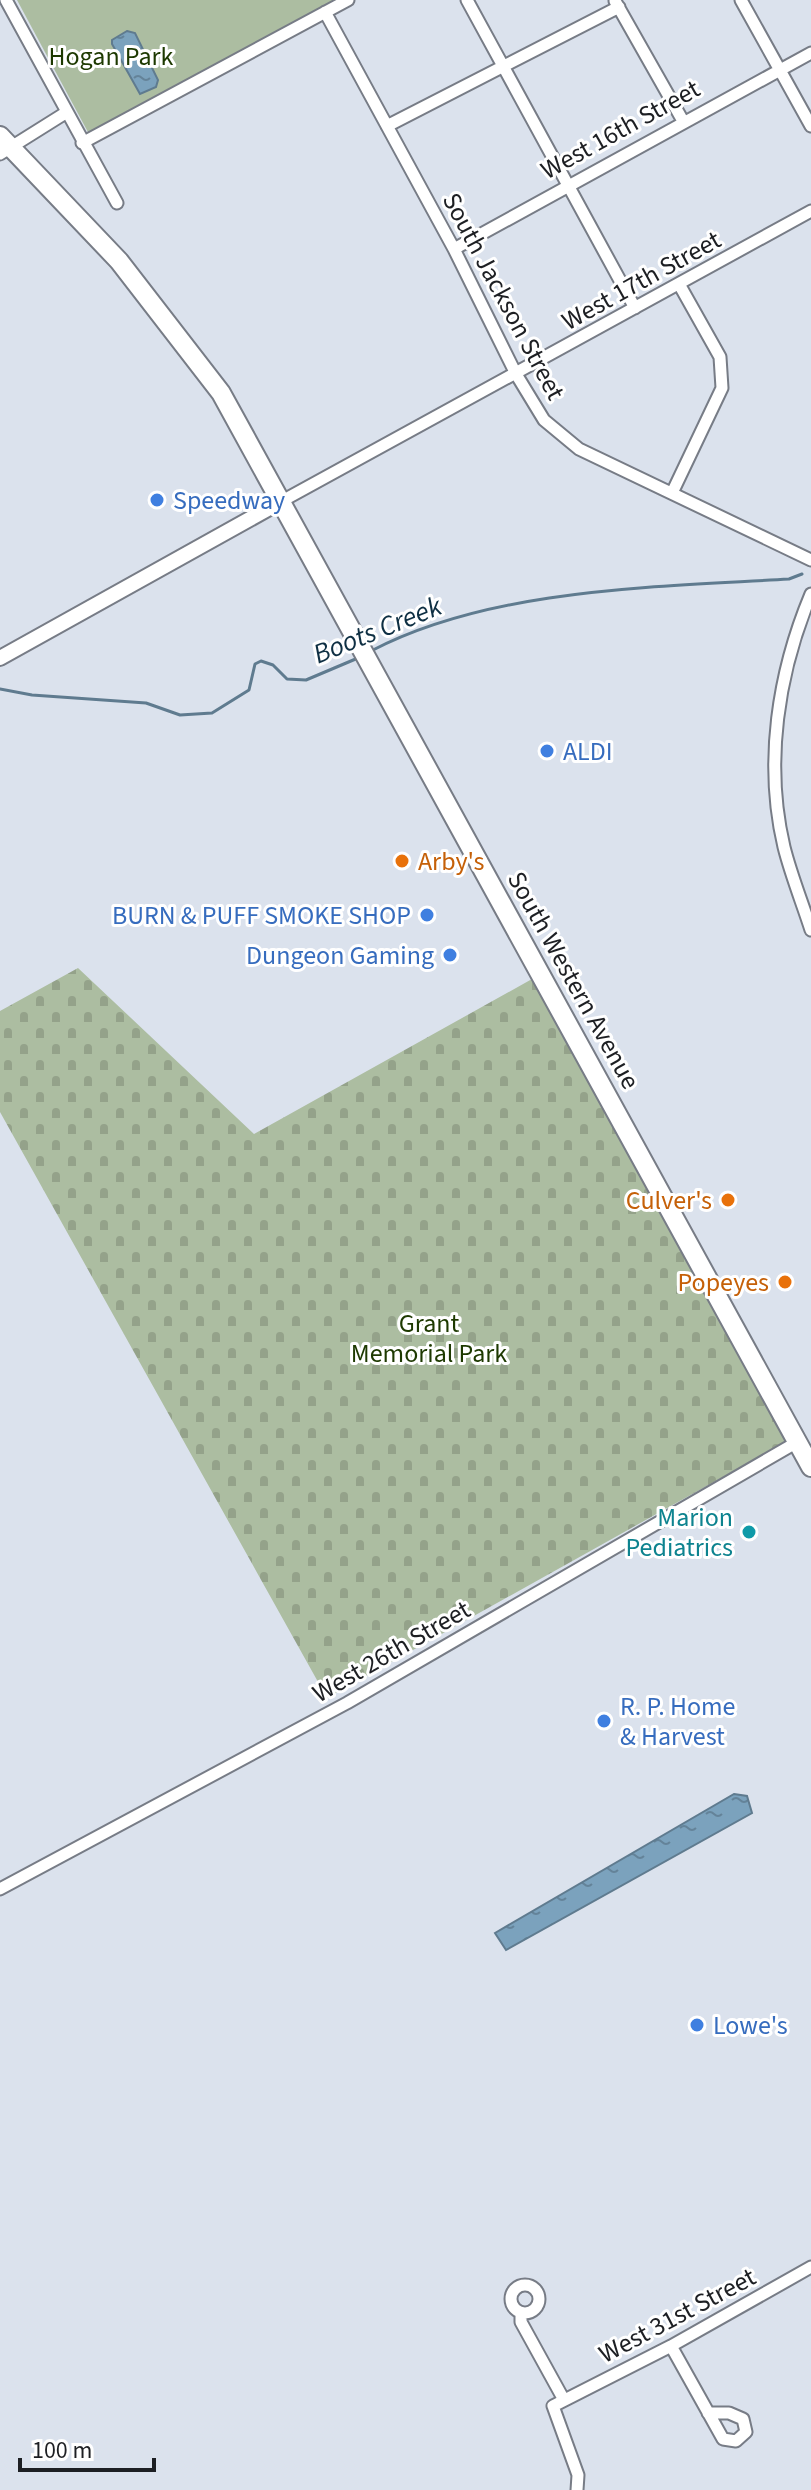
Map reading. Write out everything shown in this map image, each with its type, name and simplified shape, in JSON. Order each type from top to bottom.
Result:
[{"type":"highway","name":"South Western Avenue","points":[[4,146],[119,261],[221,393],[811,1467]]},
{"type":"street","points":[[6,0],[117,203]]},
{"type":"street","points":[[82,143],[348,0]]},
{"type":"street","points":[[467,0],[635,308]]},
{"type":"street","points":[[741,0],[811,126]]},
{"type":"street","points":[[387,126],[504,68],[617,3],[683,121]]},
{"type":"street","name":"South Jackson Street","points":[[325,12],[454,249],[516,374],[544,420],[579,449],[811,560]]},
{"type":"street","name":"West 16th Street","points":[[454,249],[811,53]]},
{"type":"street","points":[[4,146],[67,112]]},
{"type":"street","name":"West 17th Street","points":[[282,501],[811,211]]},
{"type":"street","points":[[672,493],[722,388],[720,357],[679,284]]},
{"type":"street","points":[[0,658],[282,501]]},
{"type":"street","points":[[811,594],[793,636],[778,703],[776,775],[784,846],[811,929]]},
{"type":"street","name":"West 26th Street","points":[[0,1889],[347,1703],[799,1441]]},
{"type":"street","name":"West 31st Street","points":[[564,2400],[671,2346],[811,2267]]},
{"type":"street","points":[[521,2313],[521,2322],[564,2400],[553,2406],[575,2464],[577,2490]]},
{"type":"street","points":[[671,2346],[708,2413]]},
{"type":"green space","name":"Hogan Park","points":[[17,0],[338,0],[89,134]]},
{"type":"green space","name":"Grant Memorial Park","points":[[78,968],[254,1134],[532,979],[789,1440],[327,1698],[0,1112],[0,1011]]},
{"type":"water","points":[[127,31],[135,33],[158,80],[156,87],[140,94],[112,44],[112,40]]},
{"type":"water","points":[[734,1794],[747,1796],[752,1813],[506,1950],[495,1933]]},
{"type":"waterway","name":"Boots Creek","points":[[371,651],[418,630],[468,614],[521,603],[630,589],[789,579],[802,574]]},
{"type":"waterway","name":"Boots Creek","points":[[0,689],[32,695],[146,703],[180,715],[212,713],[249,690],[255,664],[261,661],[273,665],[287,679],[306,680],[358,658]]},
{"type":"place","name":"Speedway","points":[[157,500]]},
{"type":"place","name":"ALDI","points":[[547,751]]},
{"type":"place","name":"Arby's","points":[[402,861]]},
{"type":"place","name":"BURN & PUFF SMOKE SHOP","points":[[427,915]]},
{"type":"place","name":"Dungeon Gaming","points":[[450,955]]},
{"type":"place","name":"Culver's","points":[[728,1200]]},
{"type":"place","name":"Popeyes","points":[[785,1282]]},
{"type":"place","name":"Marion Pediatrics","points":[[749,1532]]},
{"type":"place","name":"R. P. Home & Harvest","points":[[604,1721]]},
{"type":"place","name":"Lowe's","points":[[697,2025]]}]
